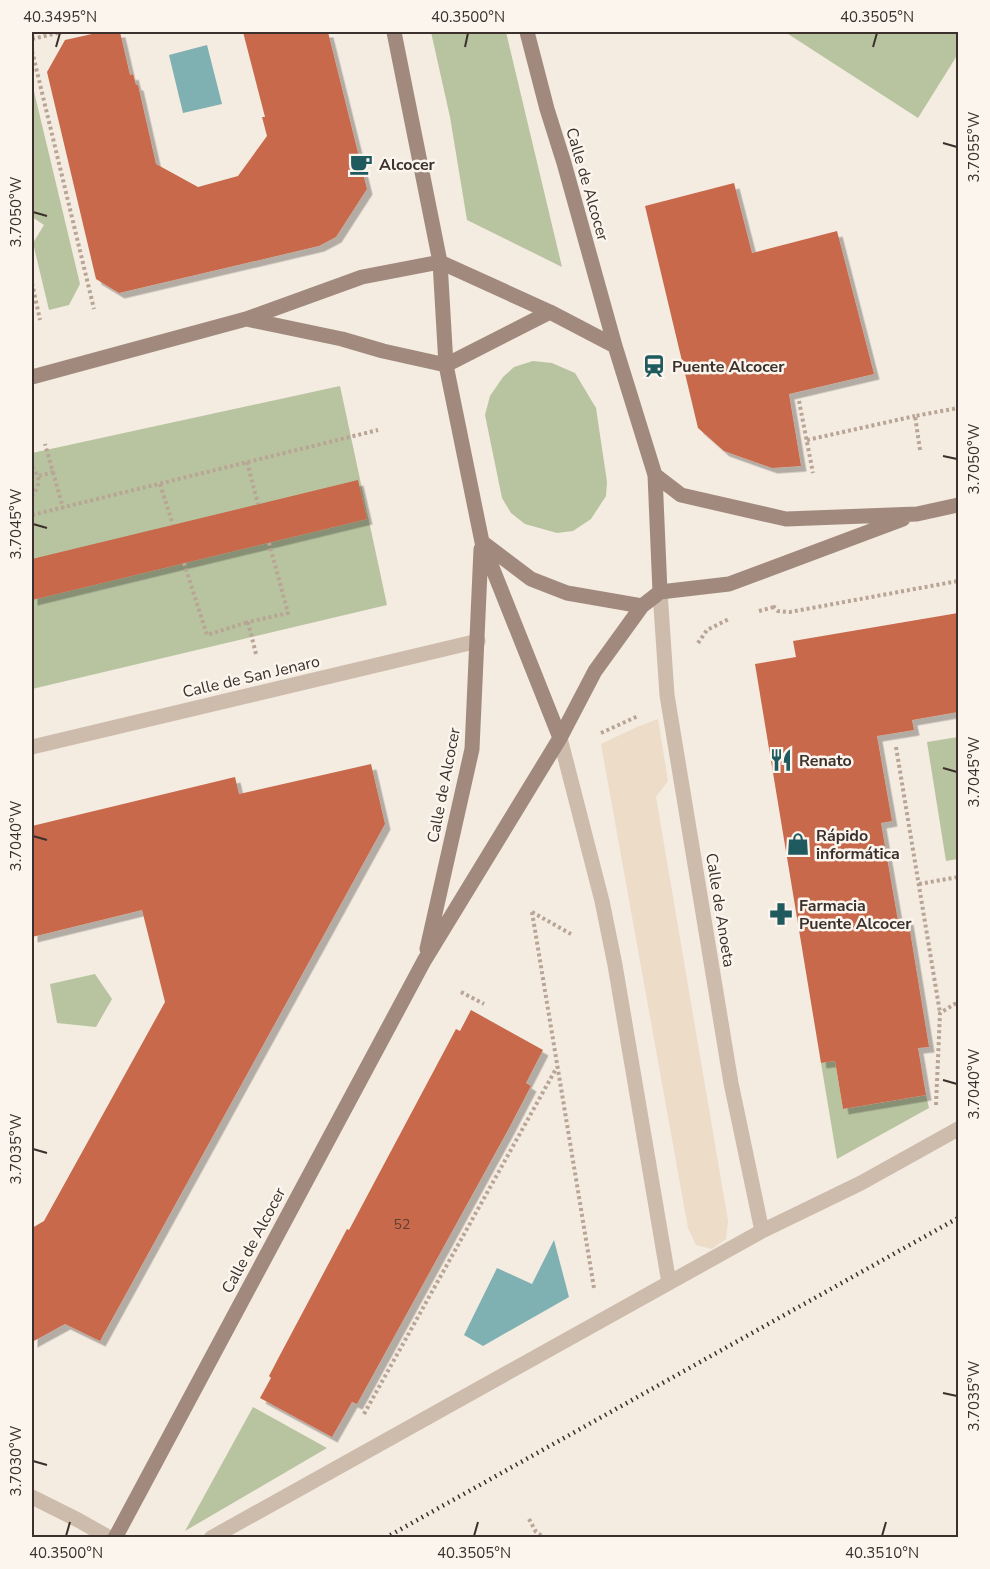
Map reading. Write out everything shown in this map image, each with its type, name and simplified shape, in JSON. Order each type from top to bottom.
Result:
[{"type":"main road","name":"Calle de Alcocer","points":[[393,32],[440,262],[446,365],[482,542],[560,738]]},
{"type":"main road","name":"Calle de Alcocer","points":[[115,1538],[424,961],[560,738],[595,672],[642,606],[660,592],[655,475],[615,346],[527,32]]},
{"type":"main road","points":[[32,377],[246,319],[362,277],[440,262],[550,312],[615,346]]},
{"type":"main road","points":[[246,319],[342,339],[446,365],[550,312]]},
{"type":"main road","points":[[655,475],[681,495],[786,519],[917,514]]},
{"type":"main road","points":[[660,592],[729,584],[917,514],[958,505]]},
{"type":"main road","name":"Calle de Alcocer","points":[[424,961],[472,749],[482,542]]},
{"type":"main road","points":[[482,542],[531,579],[567,593],[642,606]]},
{"type":"street","name":"Calle de Anoeta","points":[[660,592],[669,708],[731,1083],[762,1231]]},
{"type":"street","name":"Calle de San Jenaro","points":[[32,747],[478,641]]},
{"type":"street","points":[[560,738],[602,901],[615,965],[669,1283]]},
{"type":"street","points":[[211,1538],[762,1231],[861,1183],[958,1129]]},
{"type":"street","points":[[32,1497],[110,1538]]},
{"type":"path","points":[[32,39],[62,32]]},
{"type":"path","points":[[32,51],[94,309]]},
{"type":"path","points":[[32,283],[40,320]]},
{"type":"path","points":[[799,401],[813,473]]},
{"type":"path","points":[[807,440],[958,408]]},
{"type":"path","points":[[915,416],[920,450]]},
{"type":"path","points":[[32,515],[378,430]]},
{"type":"path","points":[[45,444],[63,508]]},
{"type":"path","points":[[247,462],[258,504]]},
{"type":"path","points":[[32,466],[39,476],[38,487],[32,496]]},
{"type":"path","points":[[39,476],[53,472]]},
{"type":"path","points":[[160,484],[173,525]]},
{"type":"path","points":[[184,563],[207,635],[288,613],[269,543]]},
{"type":"path","points":[[765,570],[774,607],[778,611],[790,612],[958,581]]},
{"type":"path","points":[[753,612],[774,607]]},
{"type":"path","points":[[695,650],[707,630],[733,617]]},
{"type":"path","points":[[248,622],[256,654]]},
{"type":"path","points":[[567,763],[592,738],[635,717],[653,710],[669,708]]},
{"type":"path","points":[[896,747],[940,1013],[936,1105],[939,1111]]},
{"type":"path","points":[[919,884],[958,877]]},
{"type":"path","points":[[571,934],[532,912],[596,1299]]},
{"type":"path","points":[[461,992],[484,1004]]},
{"type":"path","points":[[940,1013],[958,1002]]},
{"type":"path","points":[[365,1452],[354,1431],[558,1066]]},
{"type":"path","points":[[529,1519],[536,1532],[545,1538]]},
{"type":"green space","points":[[431,32],[506,32],[562,267],[467,220],[450,117]]},
{"type":"green space","points":[[785,32],[958,32],[958,54],[918,118]]},
{"type":"green space","points":[[32,83],[80,284],[69,305],[49,310],[33,243],[44,225],[32,217]]},
{"type":"green space","points":[[533,361],[552,363],[575,373],[596,408],[607,482],[606,496],[591,519],[573,531],[557,533],[525,524],[511,513],[502,498],[485,415],[490,396],[503,377],[514,367]]},
{"type":"green space","points":[[340,386],[387,605],[32,689],[32,453]]},
{"type":"green space","points":[[958,737],[958,859],[946,861],[927,742]]},
{"type":"green space","points":[[95,974],[112,999],[96,1027],[57,1023],[50,984]]},
{"type":"green space","points":[[835,1061],[843,1109],[926,1095],[929,1108],[837,1159],[821,1063]]},
{"type":"green space","points":[[253,1407],[327,1448],[185,1531]]},
{"type":"shaded area","points":[[658,719],[668,781],[656,797],[728,1221],[726,1239],[712,1249],[696,1245],[688,1228],[601,744]]},
{"type":"water","points":[[207,45],[222,104],[183,113],[169,55]]},
{"type":"water","points":[[554,1240],[569,1297],[483,1346],[464,1335],[497,1268],[532,1284]]},
{"type":"building","points":[[101,32],[120,32],[130,75],[133,74],[136,85],[138,85],[156,164],[198,187],[238,176],[267,136],[262,117],[265,117],[243,32],[328,32],[367,189],[336,237],[319,246],[119,293],[96,279],[47,72],[65,40]]},
{"type":"building","points":[[734,183],[752,253],[837,231],[874,374],[789,394],[801,466],[772,468],[724,451],[698,428],[645,206]]},
{"type":"building","points":[[358,480],[367,519],[32,600],[32,559]]},
{"type":"building","points":[[958,613],[958,712],[912,720],[914,730],[877,736],[892,821],[881,823],[898,921],[908,919],[929,1047],[918,1048],[926,1095],[843,1109],[835,1061],[821,1063],[755,664],[796,657],[793,641]]},
{"type":"building","points":[[371,764],[385,824],[100,1341],[65,1324],[32,1342],[32,1228],[44,1221],[165,1002],[142,910],[32,937],[32,826],[235,777],[239,794]]},
{"type":"building","points":[[471,1010],[543,1050],[526,1083],[531,1086],[508,1130],[357,1404],[352,1402],[332,1437],[260,1398],[271,1378],[269,1376],[347,1229],[349,1230],[456,1029],[460,1031]]},
{"type":"railway","points":[[385,1538],[958,1218]]},
{"type":"place","name":"Alcocer","points":[[361,164]]},
{"type":"place","name":"Puente Alcocer","points":[[654,366]]},
{"type":"place","name":"Renato","points":[[781,760]]},
{"type":"place","name":"Rápido informática","points":[[798,844]]},
{"type":"place","name":"Farmacia Puente Alcocer","points":[[781,914]]}]
